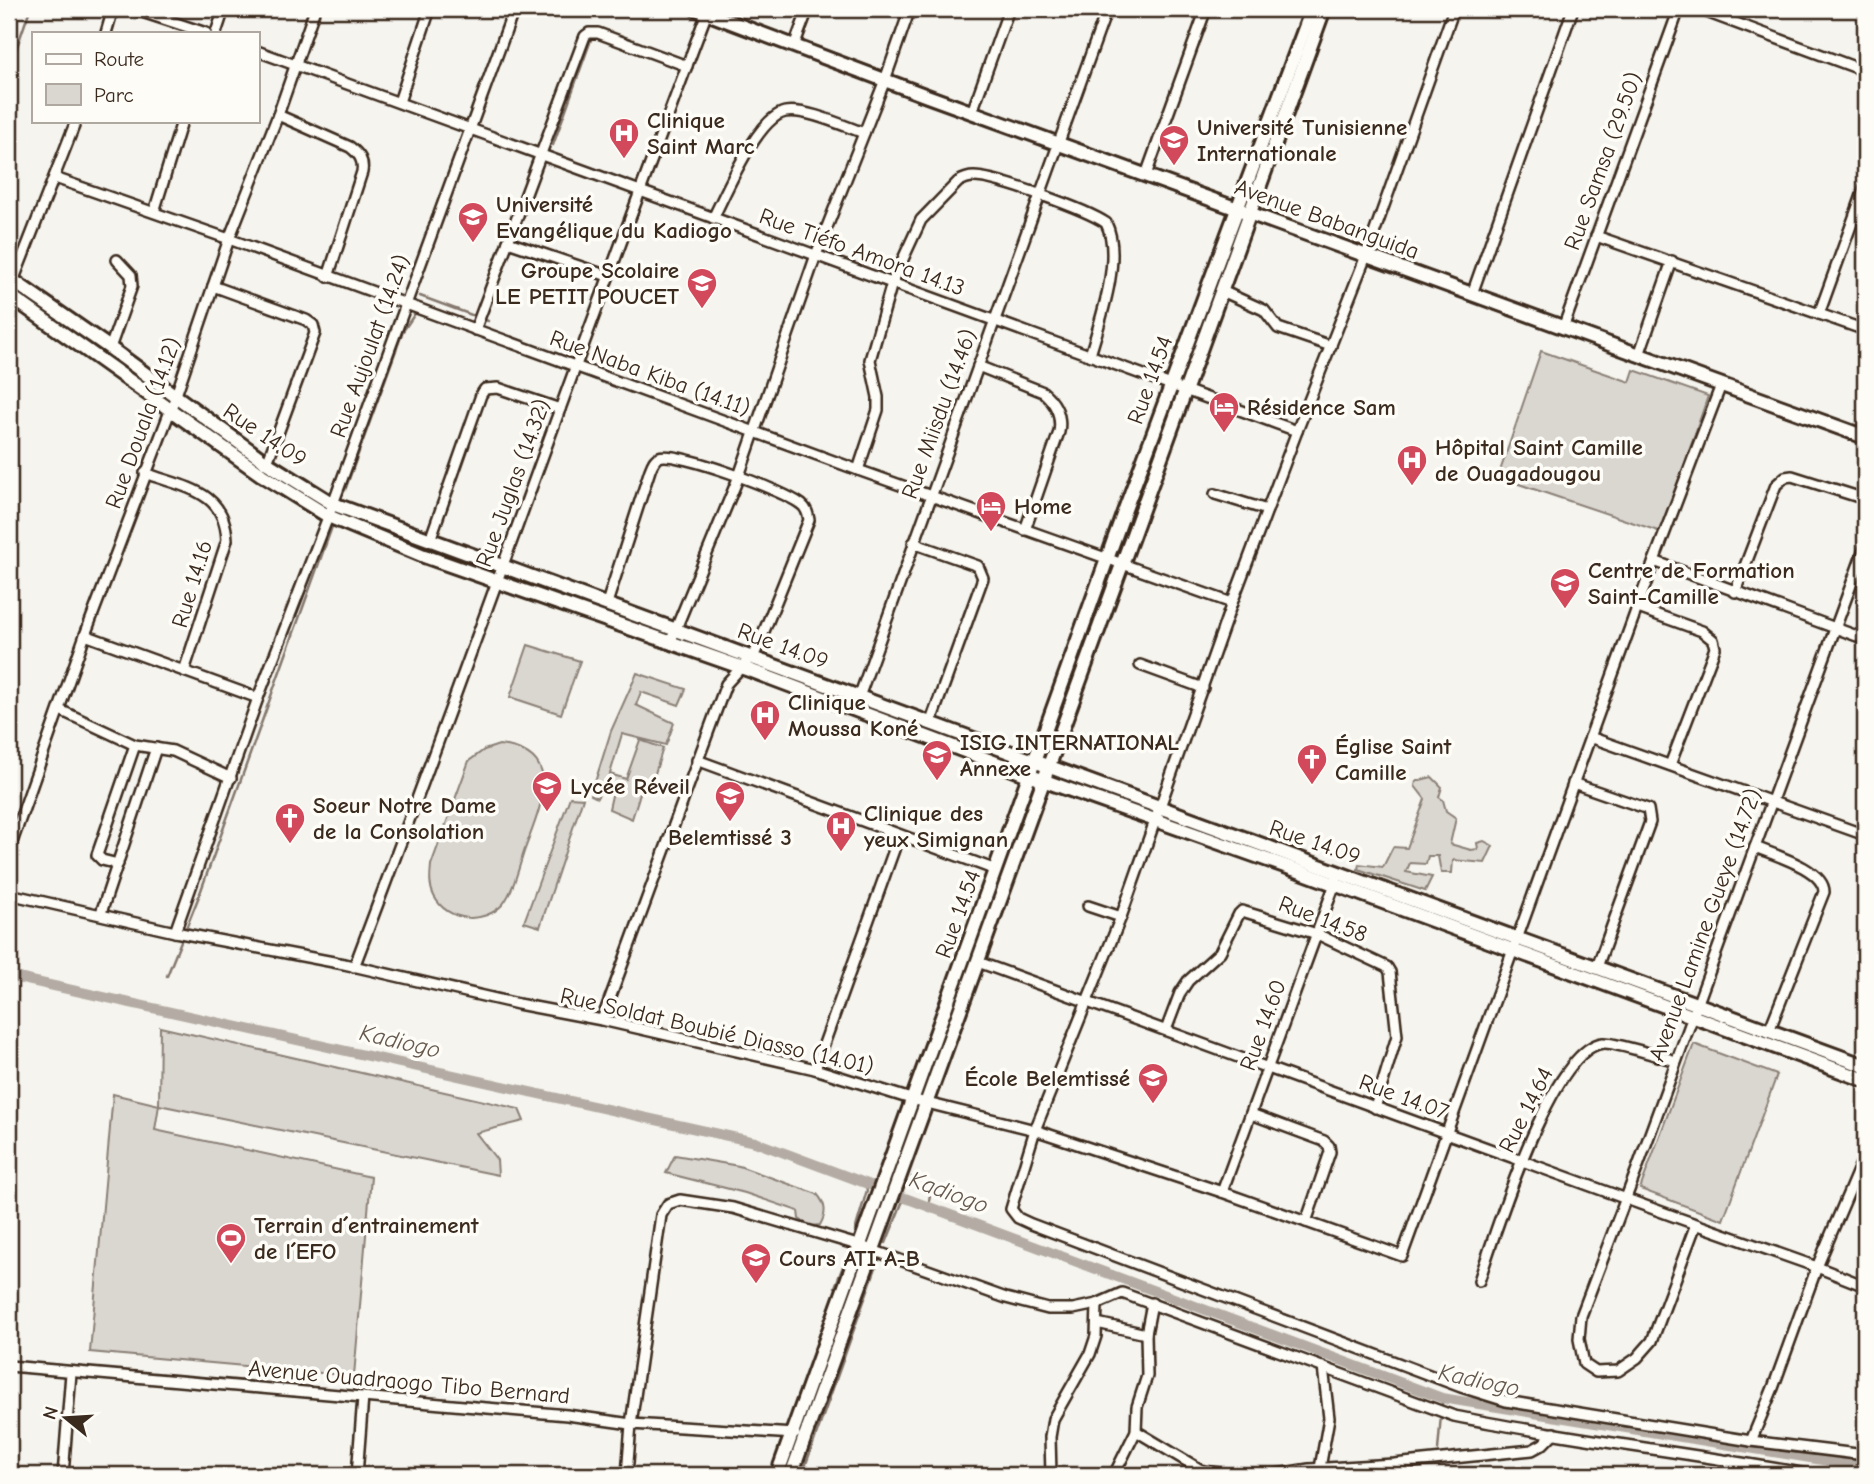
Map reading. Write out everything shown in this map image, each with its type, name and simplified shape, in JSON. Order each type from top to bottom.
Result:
[{"type":"street","points":[[106,32],[113,9]]},
{"type":"street","points":[[134,9],[203,32]]},
{"type":"street","points":[[216,32],[224,9]]},
{"type":"street","name":"Rue Douala (14.12)","points":[[9,851],[85,635],[173,404],[229,239],[316,9]]},
{"type":"street","points":[[399,102],[430,9]]},
{"type":"street","name":"Rue Aujoulat (14.24)","points":[[175,932],[258,698],[331,510],[514,9]]},
{"type":"street","points":[[794,46],[808,9]]},
{"type":"street","points":[[670,643],[739,477],[816,255],[910,9]]},
{"type":"street","points":[[972,112],[1009,9]]},
{"type":"street","name":"Rue Miisdu (14.46)","points":[[859,697],[1107,9]]},
{"type":"street","points":[[1146,176],[1206,9]]},
{"type":"street","name":"Rue 14.54","points":[[792,1475],[867,1248],[877,1198],[911,1099],[1031,776],[1171,384],[1312,9]]},
{"type":"street","name":"Rue 14.54","points":[[777,1475],[867,1248],[898,1181],[1324,9]]},
{"type":"street","points":[[1454,9],[1366,256],[1232,603],[1121,917],[1089,1002],[1035,1130],[1011,1209],[1013,1215],[1018,1218],[1257,1311],[1506,1401],[1751,1441],[1865,1455]]},
{"type":"street","points":[[1472,294],[1573,9]]},
{"type":"street","name":"Rue Samsa (29.50)","points":[[1563,328],[1679,9]]},
{"type":"street","points":[[1698,9],[1865,71]]},
{"type":"street","name":"Avenue Babanguida","points":[[704,10],[885,80],[1563,328],[1721,385],[1864,432]]},
{"type":"street","name":"Rue Juglas (14.32)","points":[[354,967],[578,366],[608,276],[687,66],[704,10]]},
{"type":"street","points":[[475,330],[583,41],[589,33],[598,33],[687,66]]},
{"type":"street","name":"Rue Tiéfo Amora 14.13","points":[[259,52],[1297,431]]},
{"type":"street","points":[[713,218],[760,132],[778,115],[786,112],[799,113],[864,133]]},
{"type":"street","points":[[278,115],[349,147],[358,153],[362,160],[362,172],[328,277]]},
{"type":"street","points":[[9,295],[11,280],[55,178],[76,122]]},
{"type":"street","points":[[154,212],[182,122]]},
{"type":"street","points":[[858,470],[878,410],[870,360],[892,284],[921,220],[958,182],[973,177],[983,178],[1039,195],[1101,219],[1109,229],[1109,288],[1090,355]]},
{"type":"street","name":"Rue Naba Kiba (14.11)","points":[[55,178],[1232,603]]},
{"type":"street","points":[[1819,314],[1865,187]]},
{"type":"street","points":[[1596,236],[1865,330]]},
{"type":"street","points":[[508,242],[608,276]]},
{"type":"street","points":[[110,348],[132,286],[131,275],[117,260]]},
{"type":"street","points":[[1639,355],[1672,261]]},
{"type":"street","name":"Rue 14.09","points":[[11,280],[110,348],[173,404],[262,475],[424,556],[741,667],[1031,776],[1047,774]]},
{"type":"street","points":[[213,286],[306,320],[313,325],[315,333],[267,463]]},
{"type":"street","points":[[1222,291],[1264,310],[1278,328],[1331,346]]},
{"type":"street","name":"Rue 14.09","points":[[9,295],[267,463],[331,510],[502,565],[1035,762],[1047,774],[1517,945],[1693,1017],[1865,1080]]},
{"type":"street","points":[[978,366],[1044,392],[1052,399],[1057,409],[1061,423],[1059,432],[1025,530]]},
{"type":"street","points":[[1446,1133],[1517,945],[1654,561],[1721,385]]},
{"type":"street","points":[[430,540],[485,389],[498,388],[560,409]]},
{"type":"street","points":[[602,1020],[726,684],[752,657],[760,643],[809,520],[808,513],[799,503],[739,477],[677,456],[660,456],[653,461],[607,603]]},
{"type":"street","name":"Rue 14.16","points":[[145,473],[211,498],[221,512],[226,528],[227,540],[184,671]]},
{"type":"street","points":[[1735,592],[1776,485],[1785,477],[1792,476],[1865,499]]},
{"type":"street","points":[[1215,494],[1267,510]]},
{"type":"street","points":[[913,543],[978,566],[984,578],[930,724]]},
{"type":"street","name":"Avenue Lamine Gueye (14.72)","points":[[1696,1224],[1652,1341],[1637,1358],[1618,1371],[1596,1372],[1584,1364],[1580,1351],[1581,1316],[1865,547]]},
{"type":"street","points":[[1654,561],[1865,639]]},
{"type":"street","points":[[1637,608],[1702,631],[1713,640],[1715,648],[1670,765]]},
{"type":"street","points":[[85,635],[258,698]]},
{"type":"street","points":[[1140,665],[1203,688]]},
{"type":"street","points":[[60,710],[135,745],[185,755],[231,778]]},
{"type":"street","points":[[1590,737],[1865,835]]},
{"type":"street","points":[[118,864],[102,860],[97,855],[135,745]]},
{"type":"street","points":[[101,913],[156,748]]},
{"type":"street","points":[[697,760],[996,870]]},
{"type":"street","points":[[1573,783],[1648,809],[1650,815],[1650,822],[1597,967]]},
{"type":"street","points":[[815,1069],[899,836]]},
{"type":"street","points":[[1755,847],[1816,874],[1825,886],[1825,892],[1769,1031]]},
{"type":"street","name":"Rue 14.60","points":[[1222,1192],[1337,878]]},
{"type":"street","name":"Rue Soldat Boubié Diasso (14.01)","points":[[9,894],[175,932],[602,1020],[815,1069],[911,1099],[1035,1130],[1402,1256],[1446,1133]]},
{"type":"street","points":[[1088,906],[1121,917]]},
{"type":"street","name":"Rue 14.58","points":[[1166,1030],[1180,993],[1188,981],[1220,952],[1238,914],[1242,911],[1317,934],[1381,963],[1390,972],[1397,1037],[1375,1108]]},
{"type":"street","name":"Rue 14.09","points":[[1517,945],[1597,967],[1865,1066]]},
{"type":"street","name":"Rue 14.07","points":[[978,962],[1817,1266],[1865,1286]]},
{"type":"street","name":"Rue 14.64","points":[[1479,1281],[1521,1159],[1574,1061],[1592,1047],[1604,1043],[1676,1061]]},
{"type":"street","points":[[1251,1114],[1324,1141],[1329,1146],[1330,1152],[1306,1222]]},
{"type":"street","points":[[1751,1441],[1817,1266],[1865,1154]]},
{"type":"street","points":[[627,1475],[631,1424],[661,1214],[668,1204],[680,1200],[733,1208],[867,1248],[1006,1298],[1048,1308],[1073,1309],[1097,1304],[1122,1293],[1454,1416],[1813,1475]]},
{"type":"street","points":[[1105,1475],[1115,1472],[1136,1431],[1137,1407],[1147,1376],[1146,1334],[1152,1303]]},
{"type":"street","points":[[1062,1475],[1051,1474],[1050,1437],[1053,1419],[1090,1354],[1096,1336],[1097,1304]]},
{"type":"street","points":[[1097,1323],[1146,1334]]},
{"type":"street","name":"Avenue Ouadraogo Tibo Bernard","points":[[9,1366],[566,1415],[631,1424],[792,1433],[805,1438]]},
{"type":"street","points":[[1320,1468],[1329,1418],[1323,1367]]},
{"type":"street","points":[[63,1475],[71,1373]]},
{"type":"street","points":[[357,1475],[363,1397]]},
{"type":"street","points":[[1136,1431],[1204,1473],[1235,1475],[1271,1475],[1320,1468],[1394,1464],[1532,1450],[1554,1433]]},
{"type":"street","points":[[1727,1475],[1730,1460]]},
{"type":"green space","points":[[1541,351],[1630,382],[1634,370],[1708,396],[1661,532],[1498,477]]},
{"type":"green space","points":[[528,645],[580,661],[561,714],[510,697]]},
{"type":"green space","points":[[637,673],[686,689],[679,705],[641,692],[636,705],[674,723],[666,745],[622,734],[610,774],[626,779],[640,740],[663,748],[651,786],[642,787],[632,819],[609,809],[613,791],[603,786],[597,798],[591,795],[611,731]]},
{"type":"green space","points":[[499,745],[520,750],[534,758],[541,770],[541,800],[507,898],[495,911],[476,918],[466,918],[448,911],[434,896],[430,877],[431,865],[469,761],[484,750]]},
{"type":"green space","points":[[1432,777],[1442,787],[1439,797],[1443,800],[1446,811],[1456,818],[1450,844],[1471,850],[1478,849],[1477,843],[1484,841],[1493,846],[1485,863],[1453,860],[1452,873],[1441,873],[1438,856],[1428,856],[1426,864],[1410,863],[1406,872],[1432,877],[1425,891],[1358,869],[1359,864],[1383,867],[1393,847],[1407,848],[1425,799],[1415,786],[1416,781]]},
{"type":"green space","points":[[570,797],[583,798],[540,927],[524,922]]},
{"type":"green space","points":[[160,1027],[519,1109],[524,1121],[476,1133],[497,1160],[498,1175],[159,1105]]},
{"type":"green space","points":[[1694,1044],[1777,1075],[1723,1220],[1640,1189]]},
{"type":"green space","name":"Terrain d´entrainement de l´EFO","points":[[113,1094],[159,1105],[155,1130],[371,1177],[354,1376],[90,1352]]},
{"type":"green space","points":[[675,1155],[739,1166],[817,1194],[824,1209],[822,1221],[820,1225],[811,1226],[799,1219],[798,1211],[745,1193],[666,1173]]},
{"type":"waterway","points":[[9,70],[30,9]]},
{"type":"waterway","points":[[553,145],[592,37]]},
{"type":"waterway","points":[[420,296],[488,321]]},
{"type":"waterway","points":[[345,490],[403,331],[414,315]]},
{"type":"waterway","points":[[167,976],[199,896],[333,524]]},
{"type":"waterway","name":"Kadiogo","points":[[9,976],[755,1142],[1442,1398],[1865,1467]]},
{"type":"waterway","points":[[912,1177],[928,1183],[928,1208]]},
{"type":"waterway","points":[[855,1231],[867,1190],[865,1184]]},
{"type":"waterway","points":[[886,1243],[906,1199]]},
{"type":"waterway","points":[[835,1287],[847,1256]]},
{"type":"waterway","points":[[802,1475],[879,1259]]},
{"type":"waterway","points":[[1442,1398],[1442,1409]]},
{"type":"waterway","points":[[1438,1450],[1441,1415]]},
{"type":"place","name":"Clinique Saint Marc","points":[[624,160]]},
{"type":"place","name":"Université Tunisienne Internationale","points":[[1174,167]]},
{"type":"place","name":"Université Evangélique du Kadiogo","points":[[473,244]]},
{"type":"place","name":"Groupe Scolaire LE PETIT POUCET","points":[[702,310]]},
{"type":"place","name":"Résidence Sam","points":[[1224,434]]},
{"type":"place","name":"Hôpital Saint Camille de Ouagadougou","points":[[1412,487]]},
{"type":"place","name":"Home","points":[[991,533]]},
{"type":"place","name":"Centre de Formation Saint-Camille","points":[[1565,610]]},
{"type":"place","name":"Clinique Moussa Koné","points":[[765,742]]},
{"type":"place","name":"ISIG INTERNATIONAL Annexe","points":[[937,782]]},
{"type":"place","name":"Église Saint Camille","points":[[1312,786]]},
{"type":"place","name":"Lycée Réveil","points":[[547,813]]},
{"type":"place","name":"Belemtissé 3","points":[[730,823]]},
{"type":"place","name":"Soeur Notre Dame de la Consolation","points":[[290,845]]},
{"type":"place","name":"Clinique des yeux Simignan","points":[[841,853]]},
{"type":"place","name":"École Belemtissé","points":[[1153,1105]]},
{"type":"place","name":"Terrain d´entrainement de l´EFO","points":[[231,1265]]},
{"type":"place","name":"Cours ATI A-B","points":[[756,1285]]}]
